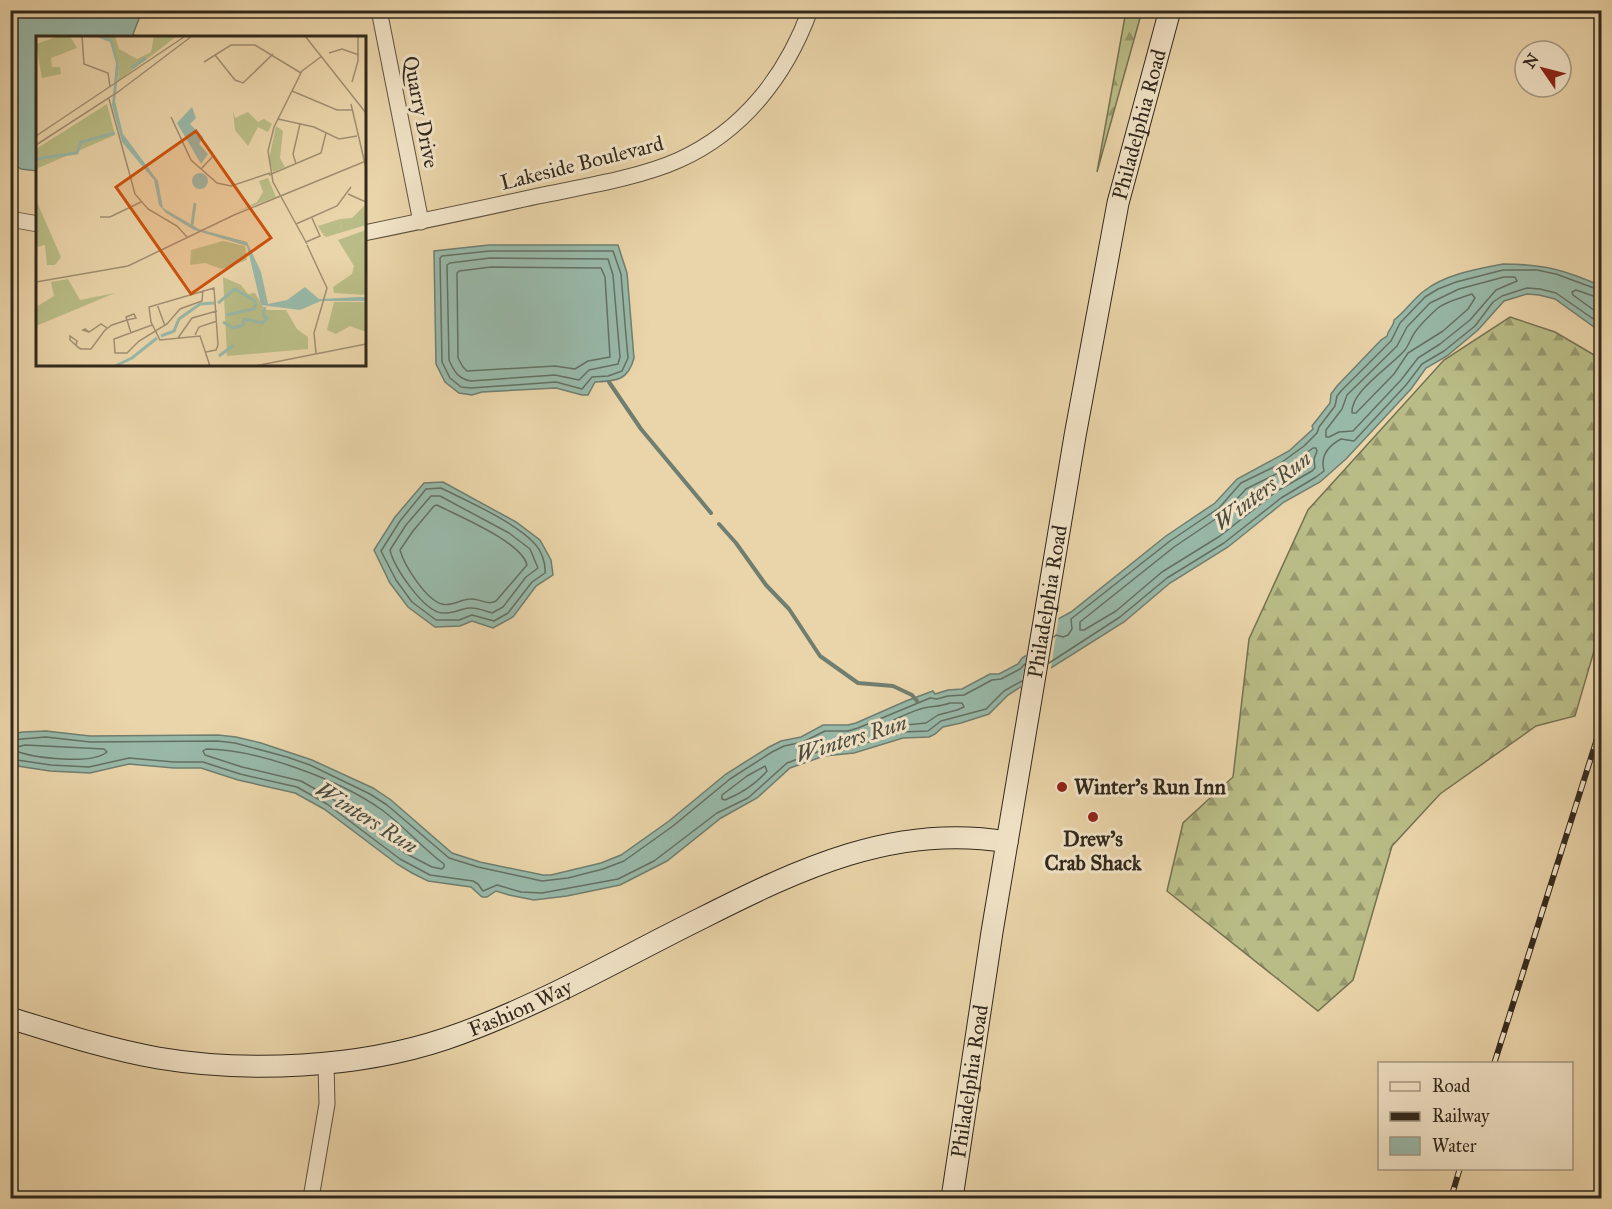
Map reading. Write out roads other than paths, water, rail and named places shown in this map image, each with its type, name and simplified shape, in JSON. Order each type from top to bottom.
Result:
[{"type":"main road","name":"Philadelphia Road","points":[[952,1198],[1007,842],[1075,436],[1118,203],[1170,10]]},
{"type":"main road","name":"Fashion Way","points":[[10,1018],[90,1042],[208,1065],[258,1066],[326,1063],[357,1059],[421,1046],[479,1026],[521,1008],[759,889],[796,873],[858,852],[929,837],[974,836],[1007,842]]},
{"type":"street","name":"Quarry Drive","points":[[379,10],[421,222]]},
{"type":"street","name":"Lakeside Boulevard","points":[[366,233],[590,185],[677,161],[708,145],[741,120],[776,80],[790,57],[810,10]]},
{"type":"street","points":[[10,219],[36,224]]},
{"type":"street","points":[[311,1198],[327,1110],[326,1063]]},
{"type":"water","points":[[10,11],[142,11],[133,34],[136,36],[36,36],[36,171],[21,169],[11,162]]},
{"type":"water","points":[[489,245],[618,245],[627,273],[634,358],[625,375],[615,380],[595,382],[588,395],[556,388],[482,392],[472,395],[459,393],[445,382],[436,364],[434,251]]},
{"type":"water","name":"Winters Run","points":[[1503,264],[1554,269],[1601,286],[1601,332],[1555,299],[1527,294],[1504,301],[1478,330],[1447,356],[1426,368],[1411,389],[1346,459],[1320,482],[1284,502],[1228,547],[1170,583],[1124,622],[1008,695],[989,714],[943,727],[929,737],[903,738],[854,753],[824,756],[790,768],[757,798],[721,818],[667,861],[620,885],[534,900],[496,891],[487,897],[482,897],[471,887],[428,881],[412,873],[324,809],[295,793],[238,780],[201,768],[129,764],[90,773],[50,771],[11,765],[10,734],[23,732],[46,731],[90,736],[218,735],[236,737],[312,760],[373,788],[391,800],[452,853],[480,862],[543,875],[601,863],[621,855],[669,821],[726,774],[781,741],[801,737],[823,725],[856,723],[933,691],[935,694],[962,689],[990,674],[999,674],[1018,664],[1022,658],[1034,651],[1058,619],[1071,612],[1166,536],[1215,503],[1237,479],[1289,451],[1313,429],[1312,426],[1330,403],[1331,394],[1337,386],[1387,336],[1394,320],[1420,294],[1452,276]]},
{"type":"water","points":[[443,482],[516,522],[540,540],[551,560],[553,575],[536,586],[513,617],[493,628],[472,621],[460,626],[435,627],[408,607],[390,583],[374,550],[395,517],[424,483]]},
{"type":"waterway","points":[[609,382],[641,429],[711,513]]},
{"type":"waterway","points":[[719,524],[736,543],[766,585],[789,609],[820,656],[858,683],[893,686],[912,695],[917,701]]},
{"type":"railway","points":[[1495,1062],[1602,723]]},
{"type":"railway","points":[[1451,1198],[1459,1170]]},
{"type":"place","name":"Winter's Run Inn","points":[[1062,787]]},
{"type":"place","name":"Drew's Crab Shack","points":[[1093,817]]}]
